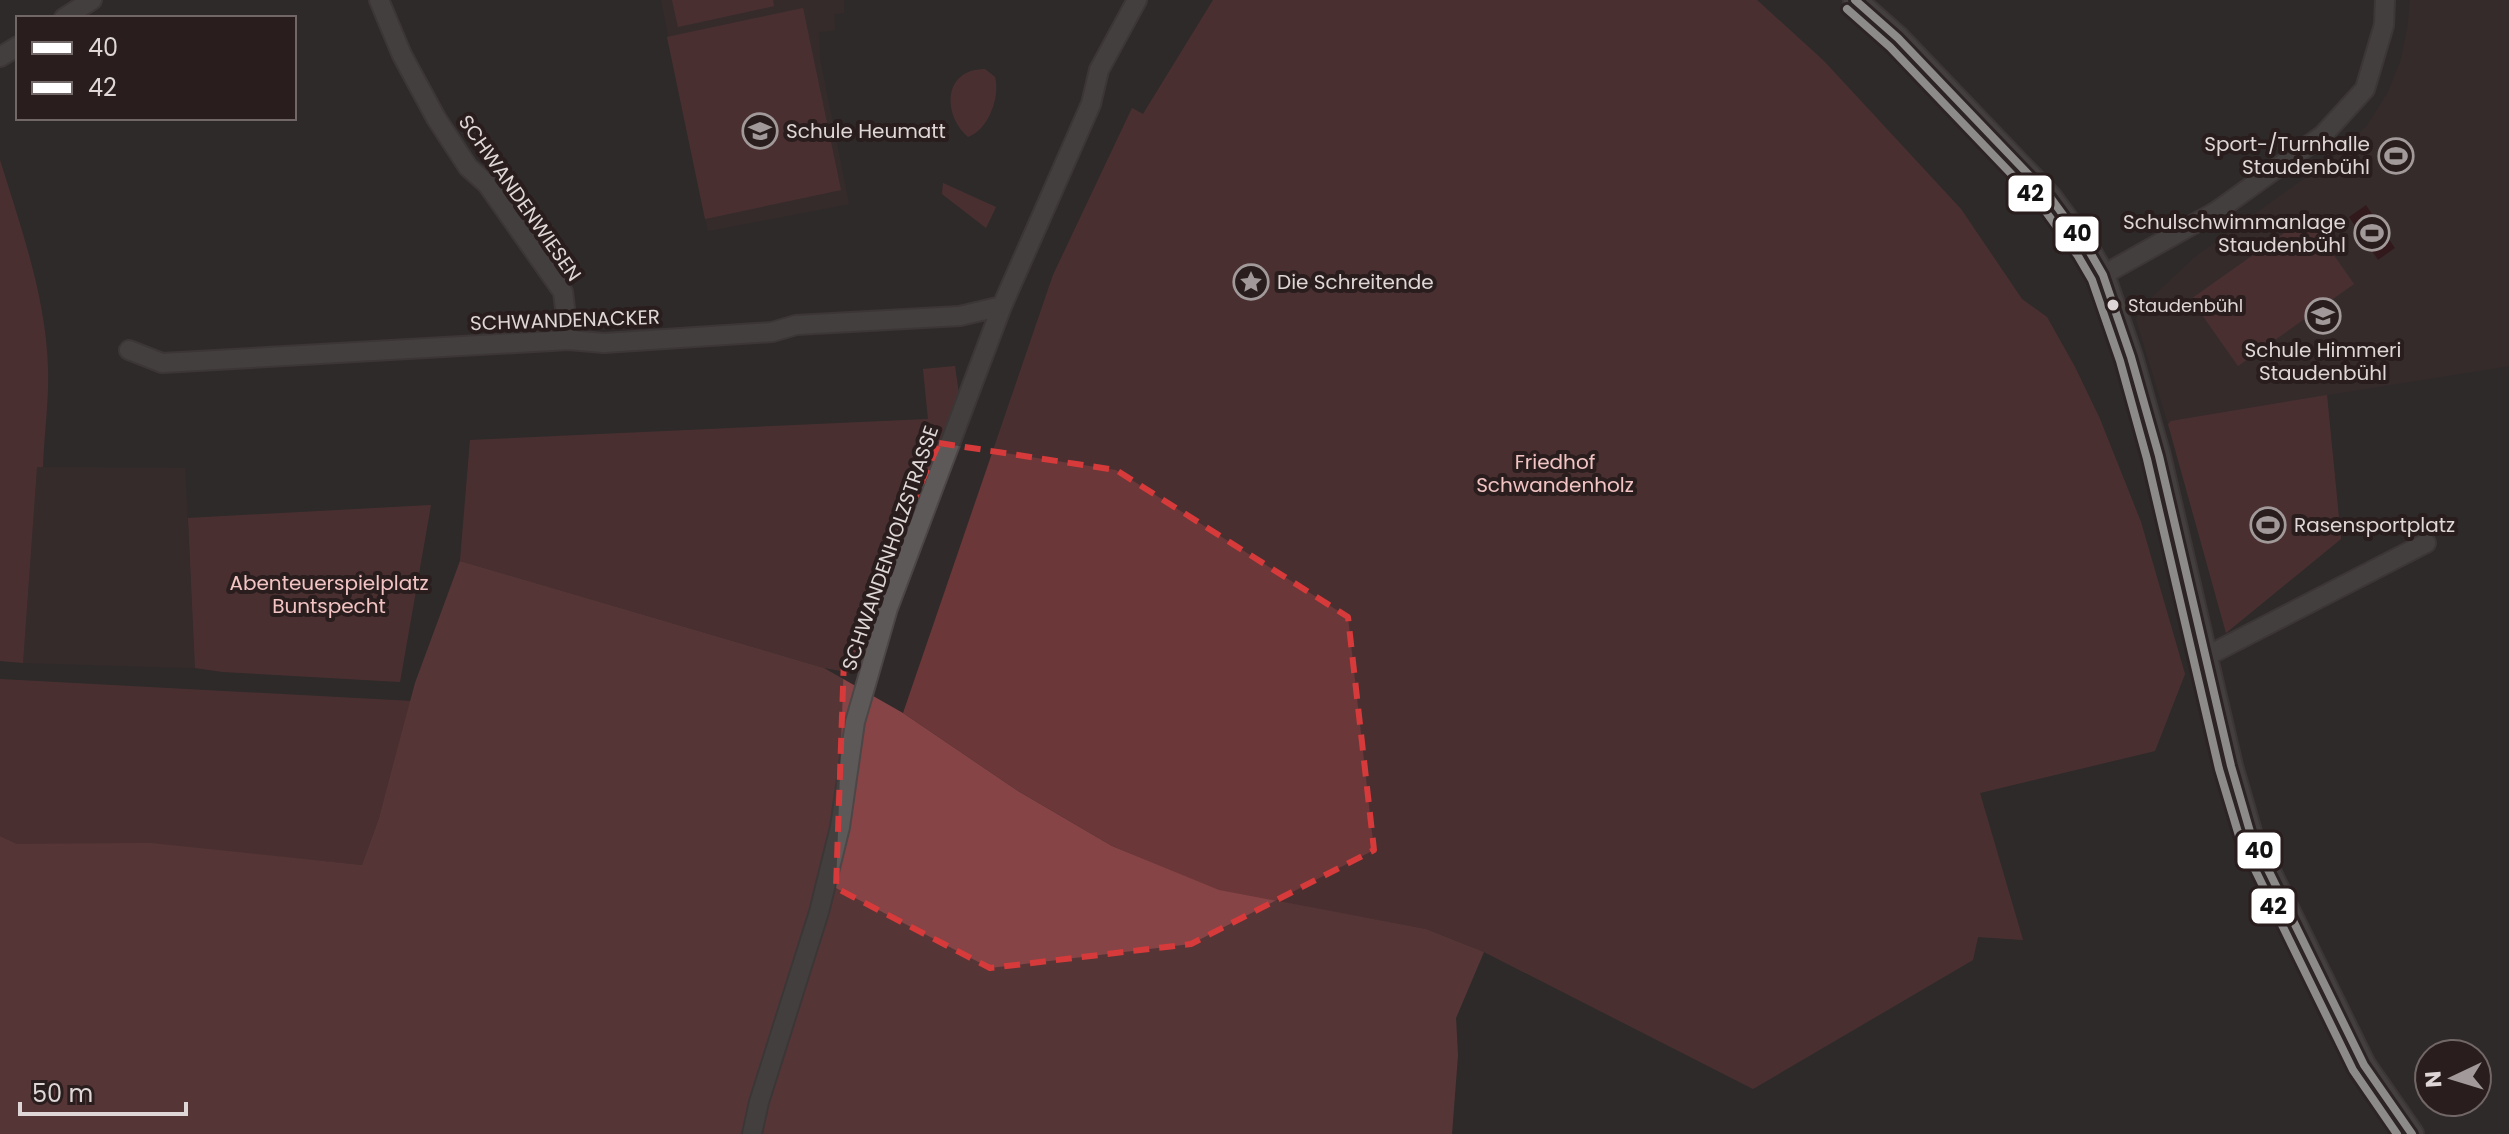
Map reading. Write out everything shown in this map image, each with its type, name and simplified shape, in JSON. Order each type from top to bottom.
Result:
[{"type":"street","points":[[67,16],[92,0]]},
{"type":"street","name":"SCHWANDENWIESEN","points":[[379,0],[402,55],[436,118],[468,167],[487,184],[563,292],[569,340]]},
{"type":"street","name":"SCHWANDENHOLZSTRASSE","points":[[752,1134],[759,1102],[819,912],[840,827],[855,722],[888,608],[1002,306],[1091,104],[1099,70],[1137,0]]},
{"type":"street","points":[[1855,0],[1898,38],[2050,197],[2103,275],[2131,357],[2159,456],[2231,766],[2251,835],[2364,1065],[2412,1134]]},
{"type":"street","points":[[2103,275],[2217,211],[2323,135],[2365,89],[2384,25],[2385,0]]},
{"type":"street","name":"SCHWANDENACKER","points":[[129,350],[162,363],[569,340],[604,343],[772,332],[796,325],[960,316],[1002,306]]},
{"type":"street","points":[[2205,657],[2426,543]]},
{"type":"highlighted area","points":[[939,443],[1116,470],[1348,617],[1374,850],[1191,944],[990,968],[836,888],[844,659]]},
{"type":"shaded area","name":"Schule Heumatt","points":[[661,0],[844,0],[844,13],[834,14],[835,30],[819,32],[820,59],[849,204],[708,231]]},
{"type":"shaded area","name":"Schule Himmeri Staudenbühl","points":[[2410,0],[2509,0],[2509,366],[2327,395],[2341,539],[2226,633],[2136,319],[2142,307],[2195,257],[2329,161],[2367,126],[2388,92],[2401,60]]},
{"type":"shaded area","name":"Schulschwimmanlage Staudenbühl","points":[[2366,205],[2395,248],[2378,260],[2349,217]]},
{"type":"shaded area","points":[[37,467],[185,468],[195,668],[23,663]]},
{"type":"shaded area","points":[[460,561],[824,668],[903,713],[1018,791],[1112,846],[1219,890],[1426,929],[1484,952],[1456,1018],[1458,1055],[1452,1134],[0,1134],[0,836],[17,844],[150,843],[362,865],[379,818],[415,683]]},
{"type":"green space","points":[[672,0],[773,0],[774,6],[678,27]]},
{"type":"green space","name":"Friedhof Schwandenholz","points":[[1213,0],[1757,0],[1824,61],[1961,209],[2022,299],[2047,317],[2075,367],[2100,419],[2141,522],[2185,674],[2155,751],[1980,793],[2023,940],[1978,937],[1973,960],[1753,1089],[1484,952],[1426,929],[1219,891],[1112,846],[1018,791],[903,713],[1053,275],[1132,108],[1143,114]]},
{"type":"green space","name":"Schule Heumatt","points":[[803,8],[841,190],[705,219],[667,37]]},
{"type":"green space","points":[[985,69],[995,77],[994,103],[982,127],[968,137],[954,117],[951,95],[961,77],[971,71]]},
{"type":"green space","points":[[0,160],[37,289],[48,369],[43,467],[37,467],[23,663],[0,661]]},
{"type":"green space","points":[[943,183],[996,207],[986,228],[942,194]]},
{"type":"green space","points":[[2307,217],[2354,284],[2238,366],[2191,299]]},
{"type":"green space","points":[[955,366],[960,401],[852,673],[824,668],[460,561],[470,440],[928,419],[923,369]]},
{"type":"green space","name":"Rasensportplatz","points":[[2327,395],[2341,539],[2226,633],[2168,424],[2171,421]]},
{"type":"green space","name":"Abenteuerspielplatz Buntspecht","points":[[431,505],[400,682],[195,668],[188,518]]},
{"type":"green space","points":[[0,679],[412,701],[379,818],[362,865],[150,844],[17,844],[0,836]]},
{"type":"transit line","name":"40","points":[[1855,0],[1898,38],[2050,197],[2103,275],[2131,357],[2159,456],[2231,766],[2251,835],[2364,1065],[2412,1134]]},
{"type":"transit line","name":"42","points":[[1847,9],[1890,47],[2041,205],[2092,280],[2120,361],[2147,459],[2219,769],[2240,839],[2353,1070],[2397,1134]]},
{"type":"place","name":"Schule Heumatt","points":[[760,131]]},
{"type":"place","name":"Sport-/Turnhalle Staudenbühl","points":[[2396,156]]},
{"type":"place","name":"Schulschwimmanlage Staudenbühl","points":[[2372,233]]},
{"type":"place","name":"Die Schreitende","points":[[1251,282]]},
{"type":"place","name":"Staudenbühl","points":[[2113,305]]},
{"type":"place","name":"Schule Himmeri Staudenbühl","points":[[2323,316]]},
{"type":"place","name":"Rasensportplatz","points":[[2268,525]]}]
